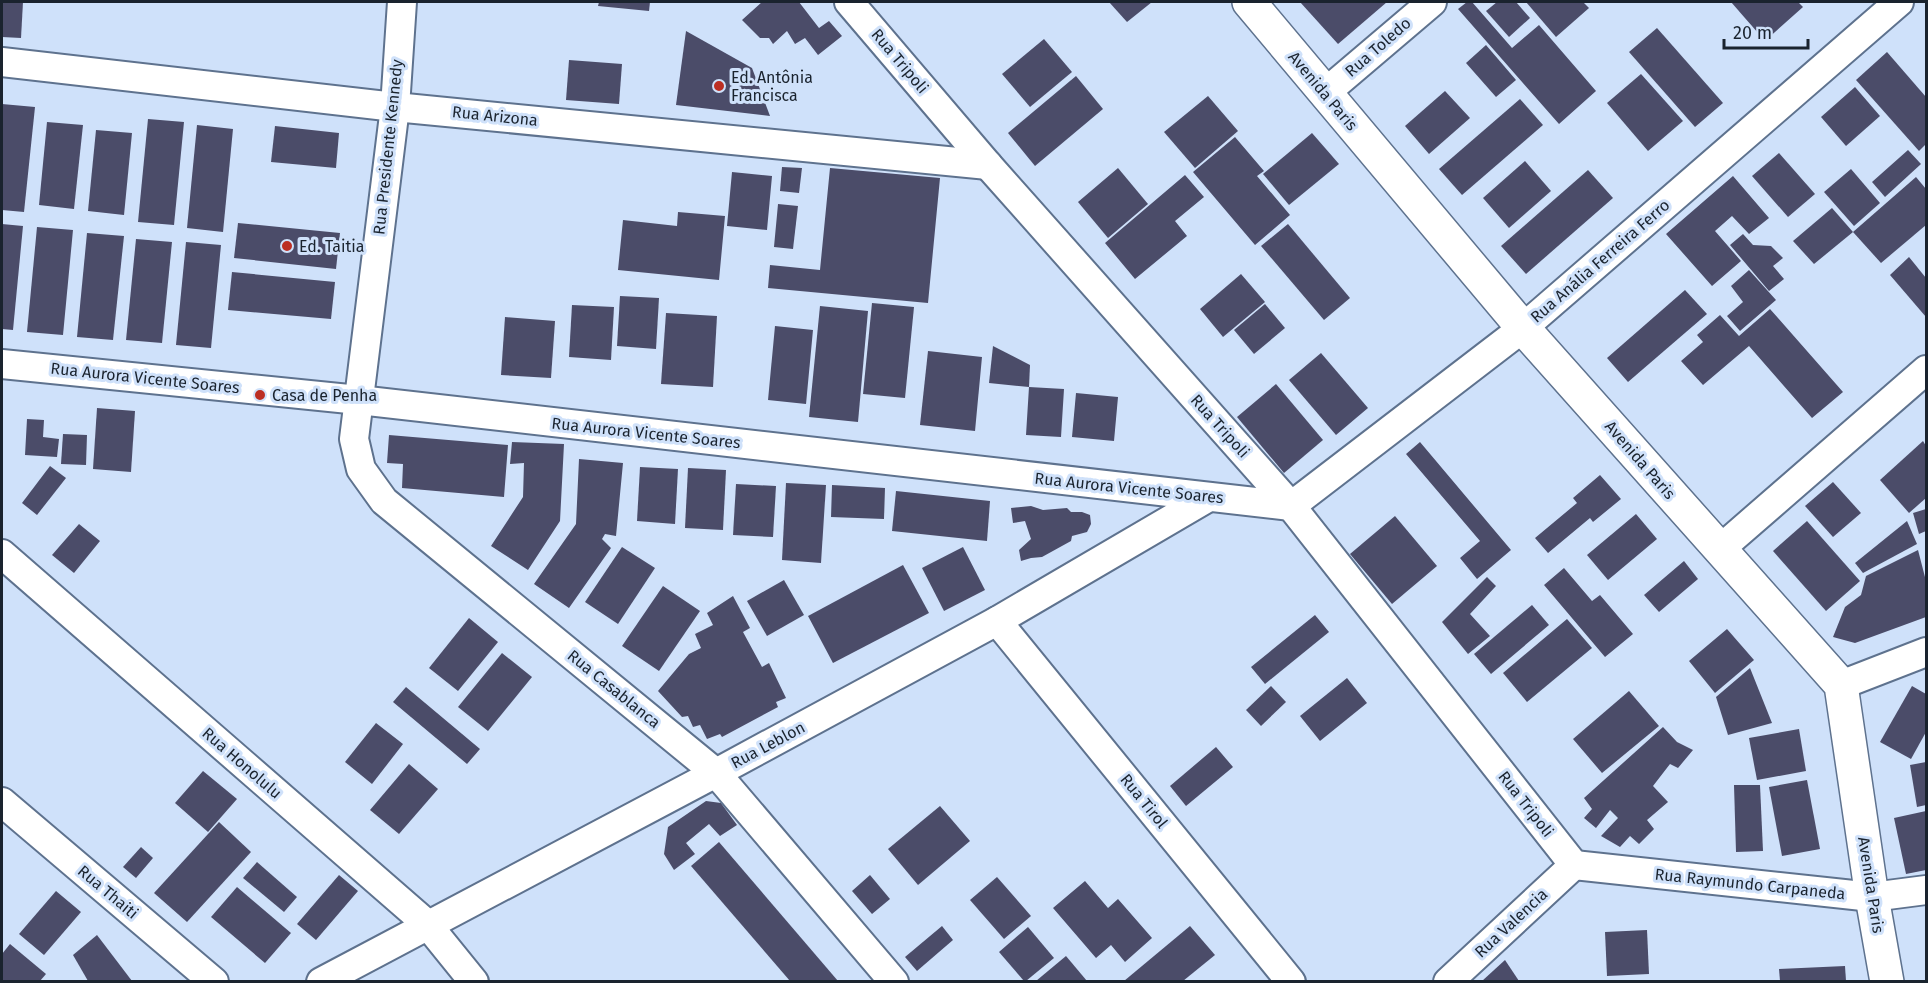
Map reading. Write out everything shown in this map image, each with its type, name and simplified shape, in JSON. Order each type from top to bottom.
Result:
[{"type":"street","name":"Rua Presidente Kennedy","points":[[359,400],[395,107],[402,2]]},
{"type":"street","name":"Rua Tripoli","points":[[849,2],[988,165],[1291,506],[1574,865]]},
{"type":"street","name":"Avenida Paris","points":[[1249,2],[1523,328],[1841,685],[1872,897],[1887,981]]},
{"type":"street","name":"Rua Toledo","points":[[1325,93],[1432,2]]},
{"type":"street","name":"Rua Anália Ferreira Ferro","points":[[1291,506],[1523,328],[1899,2]]},
{"type":"street","name":"Rua Arizona","points":[[2,62],[395,107],[988,165]]},
{"type":"street","name":"Rua Aurora Vicente Soares","points":[[2,364],[359,400],[1291,506]]},
{"type":"street","points":[[1719,550],[1926,370]]},
{"type":"street","name":"Rua Casablanca","points":[[359,400],[354,439],[361,469],[384,501],[716,773],[894,981]]},
{"type":"street","name":"Rua Leblon","points":[[321,981],[716,773],[997,621],[1209,497]]},
{"type":"street","name":"Rua Honolulu","points":[[2,554],[427,924],[474,981]]},
{"type":"street","name":"Rua Tirol","points":[[997,621],[1291,981]]},
{"type":"street","points":[[1841,685],[1926,651]]},
{"type":"street","name":"Rua Thaiti","points":[[2,802],[214,981]]},
{"type":"street","name":"Rua Raymundo Carpaneda","points":[[1574,865],[1872,897],[1926,890]]},
{"type":"street","name":"Rua Valencia","points":[[1448,981],[1574,865]]},
{"type":"building","points":[[2,2],[23,2],[21,38],[2,37]]},
{"type":"building","points":[[599,2],[650,2],[649,11],[598,6]]},
{"type":"building","points":[[762,2],[799,2],[819,28],[829,21],[842,36],[818,55],[805,38],[795,44],[787,31],[773,44],[769,38],[760,38],[742,20]]},
{"type":"building","points":[[1109,2],[1152,2],[1127,22]]},
{"type":"building","points":[[1300,2],[1387,2],[1338,44]]},
{"type":"building","points":[[1467,2],[1472,2],[1512,48],[1539,25],[1596,91],[1559,124],[1458,9]]},
{"type":"building","points":[[1497,2],[1516,2],[1530,18],[1509,37],[1486,11]]},
{"type":"building","points":[[1526,2],[1583,2],[1589,8],[1556,37]]},
{"type":"building","points":[[1731,2],[1798,2],[1803,7],[1765,41]]},
{"type":"building","points":[[1657,28],[1723,103],[1695,127],[1629,52]]},
{"type":"building","name":"Ed. Antônia Francisca","points":[[686,31],[752,68],[770,116],[676,105]]},
{"type":"building","points":[[1044,39],[1072,72],[1030,107],[1002,74]]},
{"type":"building","points":[[1486,45],[1516,80],[1496,97],[1466,63]]},
{"type":"building","points":[[1887,52],[1926,97],[1926,144],[1919,151],[1856,80]]},
{"type":"building","points":[[569,60],[622,64],[619,104],[566,100]]},
{"type":"building","points":[[1641,74],[1683,121],[1648,151],[1607,103]]},
{"type":"building","points":[[1076,76],[1103,109],[1035,166],[1008,133]]},
{"type":"building","points":[[1855,87],[1880,116],[1846,146],[1821,117]]},
{"type":"building","points":[[1445,91],[1470,118],[1429,154],[1405,126]]},
{"type":"building","points":[[1208,96],[1238,131],[1195,168],[1164,132]]},
{"type":"building","points":[[1520,99],[1543,125],[1462,195],[1439,169]]},
{"type":"building","points":[[2,104],[35,107],[24,212],[2,210]]},
{"type":"building","points":[[148,119],[184,122],[174,225],[138,222]]},
{"type":"building","points":[[47,122],[83,125],[74,209],[39,205]]},
{"type":"building","points":[[197,125],[233,129],[223,232],[187,228]]},
{"type":"building","points":[[275,126],[339,133],[336,168],[271,162]]},
{"type":"building","points":[[96,130],[132,133],[124,215],[88,211]]},
{"type":"building","points":[[1312,133],[1339,164],[1289,205],[1263,174]]},
{"type":"building","points":[[1235,137],[1264,171],[1257,176],[1290,215],[1255,245],[1193,172]]},
{"type":"building","points":[[1908,150],[1921,164],[1885,197],[1872,182]]},
{"type":"building","points":[[1779,153],[1815,194],[1788,217],[1752,176]]},
{"type":"building","points":[[1525,161],[1551,191],[1509,228],[1483,198]]},
{"type":"building","points":[[782,167],[802,168],[799,193],[780,191]]},
{"type":"building","points":[[830,168],[940,178],[928,303],[768,288],[770,265],[820,270]]},
{"type":"building","points":[[1118,168],[1148,204],[1108,238],[1078,202]]},
{"type":"building","points":[[1851,169],[1880,203],[1854,226],[1824,192]]},
{"type":"building","points":[[1588,170],[1613,198],[1526,274],[1501,246]]},
{"type":"building","points":[[732,172],[772,176],[767,230],[727,226]]},
{"type":"building","points":[[1185,175],[1204,197],[1175,221],[1187,236],[1135,279],[1105,243]]},
{"type":"building","points":[[1733,176],[1769,218],[1749,234],[1732,216],[1715,231],[1741,261],[1712,286],[1666,234]]},
{"type":"building","points":[[1916,177],[1926,189],[1926,225],[1881,263],[1853,232]]},
{"type":"building","points":[[778,204],[798,206],[793,249],[774,247]]},
{"type":"building","points":[[1832,208],[1853,232],[1814,264],[1793,241]]},
{"type":"building","points":[[678,212],[725,216],[719,280],[618,270],[623,220],[677,226]]},
{"type":"building","name":"Ed. Taitia","points":[[238,223],[340,233],[336,269],[234,258]]},
{"type":"building","points":[[2,224],[23,226],[13,330],[2,329]]},
{"type":"building","points":[[1288,224],[1350,298],[1324,320],[1261,246]]},
{"type":"building","points":[[37,227],[73,230],[63,335],[27,332]]},
{"type":"building","points":[[87,233],[124,236],[113,340],[77,337]]},
{"type":"building","points":[[1743,234],[1753,245],[1771,246],[1783,258],[1773,266],[1784,279],[1769,291],[1730,245]]},
{"type":"building","points":[[136,239],[172,242],[162,343],[126,340]]},
{"type":"building","points":[[186,242],[221,245],[211,348],[176,345]]},
{"type":"building","points":[[1909,257],[1926,278],[1926,317],[1890,275]]},
{"type":"building","points":[[1749,270],[1776,300],[1740,331],[1727,316],[1743,302],[1731,286]]},
{"type":"building","points":[[232,272],[335,282],[331,319],[228,310]]},
{"type":"building","points":[[1241,274],[1265,302],[1223,337],[1200,309]]},
{"type":"building","points":[[1685,290],[1707,314],[1628,382],[1607,358]]},
{"type":"building","points":[[620,296],[659,298],[656,349],[617,346]]},
{"type":"building","points":[[872,303],[914,307],[905,398],[863,394]]},
{"type":"building","points":[[1265,304],[1285,328],[1254,354],[1234,330]]},
{"type":"building","points":[[572,305],[614,307],[611,360],[569,357]]},
{"type":"building","points":[[820,306],[868,311],[858,422],[809,417]]},
{"type":"building","points":[[1770,309],[1843,392],[1812,418],[1749,346],[1703,385],[1681,361],[1703,342],[1697,335],[1720,315],[1739,336]]},
{"type":"building","points":[[666,313],[717,316],[713,387],[661,384]]},
{"type":"building","points":[[505,317],[555,321],[551,378],[501,375]]},
{"type":"building","points":[[775,326],[813,330],[806,404],[768,400]]},
{"type":"building","points":[[993,346],[1030,365],[1029,387],[989,383]]},
{"type":"building","points":[[928,351],[982,357],[975,431],[920,425]]},
{"type":"building","points":[[1321,353],[1368,408],[1336,435],[1289,380]]},
{"type":"building","points":[[1276,384],[1323,440],[1284,473],[1237,417]]},
{"type":"building","points":[[1029,387],[1064,389],[1061,437],[1026,435]]},
{"type":"building","points":[[1076,393],[1118,397],[1114,441],[1072,437]]},
{"type":"building","points":[[97,408],[135,411],[131,472],[93,469]]},
{"type":"building","points":[[27,419],[44,420],[43,437],[59,439],[57,457],[25,455]]},
{"type":"building","points":[[63,434],[87,435],[86,465],[61,464]]},
{"type":"building","points":[[389,435],[508,445],[504,497],[402,488],[403,464],[387,463]]},
{"type":"building","points":[[1923,441],[1926,446],[1926,498],[1909,513],[1880,480]]},
{"type":"building","points":[[512,442],[564,444],[560,521],[528,570],[491,546],[523,497],[524,463],[510,464]]},
{"type":"building","points":[[1420,442],[1511,550],[1477,579],[1460,558],[1480,541],[1406,454]]},
{"type":"building","points":[[579,459],[623,463],[616,536],[605,534],[602,539],[611,548],[569,608],[534,584],[576,524]]},
{"type":"building","points":[[50,466],[66,478],[37,515],[22,503]]},
{"type":"building","points":[[640,467],[678,469],[675,524],[637,521]]},
{"type":"building","points":[[688,468],[726,470],[723,530],[685,528]]},
{"type":"building","points":[[1600,475],[1621,499],[1593,522],[1590,518],[1548,553],[1535,538],[1577,503],[1573,498]]},
{"type":"building","points":[[1833,482],[1861,513],[1833,537],[1805,506]]},
{"type":"building","points":[[786,483],[826,485],[821,563],[782,560]]},
{"type":"building","points":[[736,484],[776,486],[773,537],[733,535]]},
{"type":"building","points":[[832,485],[885,488],[884,519],[831,517]]},
{"type":"building","points":[[896,491],[990,501],[987,541],[892,531]]},
{"type":"building","points":[[1031,506],[1043,510],[1067,508],[1071,512],[1082,512],[1090,515],[1091,524],[1087,532],[1072,536],[1071,541],[1042,557],[1021,561],[1019,550],[1031,539],[1025,521],[1013,523],[1011,508]]},
{"type":"building","points":[[1926,509],[1926,531],[1919,534],[1913,513]]},
{"type":"building","points":[[1636,514],[1657,539],[1608,580],[1587,555]]},
{"type":"building","points":[[1395,516],[1437,566],[1392,604],[1350,554]]},
{"type":"building","points":[[1807,521],[1860,581],[1826,611],[1773,551]]},
{"type":"building","points":[[1907,521],[1917,544],[1863,573],[1855,563]]},
{"type":"building","points":[[79,524],[100,541],[74,573],[52,555]]},
{"type":"building","points":[[622,547],[655,568],[618,624],[585,602]]},
{"type":"building","points":[[963,547],[985,590],[944,611],[922,568]]},
{"type":"building","points":[[1918,550],[1926,581],[1926,617],[1855,643],[1833,637],[1845,607],[1861,595],[1866,576]]},
{"type":"building","points":[[1684,561],[1698,579],[1659,612],[1644,595]]},
{"type":"building","points":[[903,565],[929,613],[833,663],[808,616]]},
{"type":"building","points":[[1564,568],[1592,601],[1600,595],[1633,634],[1605,657],[1544,585]]},
{"type":"building","points":[[1487,577],[1496,586],[1470,614],[1490,636],[1468,654],[1442,622]]},
{"type":"building","points":[[784,580],[804,615],[767,636],[747,601]]},
{"type":"building","points":[[663,586],[700,611],[659,671],[622,646]]},
{"type":"building","points":[[733,596],[750,628],[743,632],[762,667],[769,663],[786,698],[776,702],[778,707],[722,737],[720,734],[707,739],[700,725],[693,727],[688,716],[682,717],[658,691],[689,654],[701,648],[695,634],[713,625],[707,613]]},
{"type":"building","points":[[1532,605],[1549,625],[1491,674],[1474,654]]},
{"type":"building","points":[[1315,615],[1329,632],[1265,684],[1251,667]]},
{"type":"building","points":[[469,618],[498,642],[458,691],[429,668]]},
{"type":"building","points":[[1567,619],[1592,648],[1527,702],[1503,673]]},
{"type":"building","points":[[1727,629],[1754,660],[1715,693],[1689,661]]},
{"type":"building","points":[[502,653],[532,677],[488,731],[458,707]]},
{"type":"building","points":[[1750,668],[1772,723],[1728,735],[1716,697]]},
{"type":"building","points":[[1347,678],[1367,703],[1320,741],[1300,716]]},
{"type":"building","points":[[1271,686],[1286,702],[1261,726],[1246,710]]},
{"type":"building","points":[[1912,686],[1926,694],[1926,732],[1911,759],[1880,742]]},
{"type":"building","points":[[406,687],[480,749],[467,764],[393,702]]},
{"type":"building","points":[[1629,691],[1659,726],[1602,773],[1573,739]]},
{"type":"building","points":[[376,723],[403,744],[372,784],[345,762]]},
{"type":"building","points":[[1663,727],[1677,742],[1693,750],[1678,768],[1670,764],[1653,786],[1668,802],[1647,820],[1654,829],[1639,844],[1630,836],[1620,847],[1601,836],[1618,818],[1610,810],[1596,828],[1584,818],[1592,809],[1584,798]]},
{"type":"building","points":[[1799,729],[1806,771],[1757,780],[1749,738]]},
{"type":"building","points":[[1216,747],[1233,767],[1186,806],[1170,786]]},
{"type":"building","points":[[1926,762],[1926,805],[1917,807],[1910,765]]},
{"type":"building","points":[[409,764],[438,789],[399,834],[370,810]]},
{"type":"building","points":[[203,771],[237,799],[208,832],[175,803]]},
{"type":"building","points":[[1807,780],[1820,849],[1782,856],[1769,787]]},
{"type":"building","points":[[1734,785],[1760,785],[1763,851],[1736,852]]},
{"type":"building","points":[[706,801],[721,803],[737,825],[720,836],[709,824],[686,843],[695,854],[674,870],[664,854],[668,827]]},
{"type":"building","points":[[940,806],[970,841],[918,885],[888,849]]},
{"type":"building","points":[[1926,811],[1926,870],[1906,874],[1894,818]]},
{"type":"building","points":[[219,822],[251,852],[187,922],[154,893]]},
{"type":"building","points":[[719,842],[838,981],[790,981],[691,866]]},
{"type":"building","points":[[141,847],[153,858],[136,878],[123,867]]},
{"type":"building","points":[[257,862],[297,897],[284,912],[243,878]]},
{"type":"building","points":[[339,875],[358,891],[316,940],[297,924]]},
{"type":"building","points":[[870,875],[890,899],[872,914],[852,891]]},
{"type":"building","points":[[997,877],[1031,916],[1004,939],[970,900]]},
{"type":"building","points":[[1085,881],[1108,908],[1118,899],[1152,938],[1125,962],[1111,945],[1096,958],[1053,908]]},
{"type":"building","points":[[237,887],[291,933],[265,963],[211,917]]},
{"type":"building","points":[[56,891],[81,912],[44,955],[19,934]]},
{"type":"building","points":[[942,926],[953,940],[917,971],[905,957]]},
{"type":"building","points":[[1190,926],[1215,955],[1183,981],[1124,981]]},
{"type":"building","points":[[1028,927],[1054,958],[1024,981],[999,952]]},
{"type":"building","points":[[1647,930],[1649,974],[1607,976],[1605,932]]},
{"type":"building","points":[[97,935],[132,981],[88,981],[73,955]]},
{"type":"building","points":[[10,944],[46,974],[40,981],[2,981],[2,954]]},
{"type":"building","points":[[1066,956],[1087,981],[1036,981]]},
{"type":"building","points":[[1505,960],[1519,981],[1482,981]]},
{"type":"building","points":[[1845,966],[1846,981],[1780,981],[1779,969]]},
{"type":"place","name":"Ed. Antônia Francisca","points":[[719,86]]},
{"type":"place","name":"Ed. Taitia","points":[[287,246]]},
{"type":"place","name":"Casa de Penha","points":[[260,395]]}]
